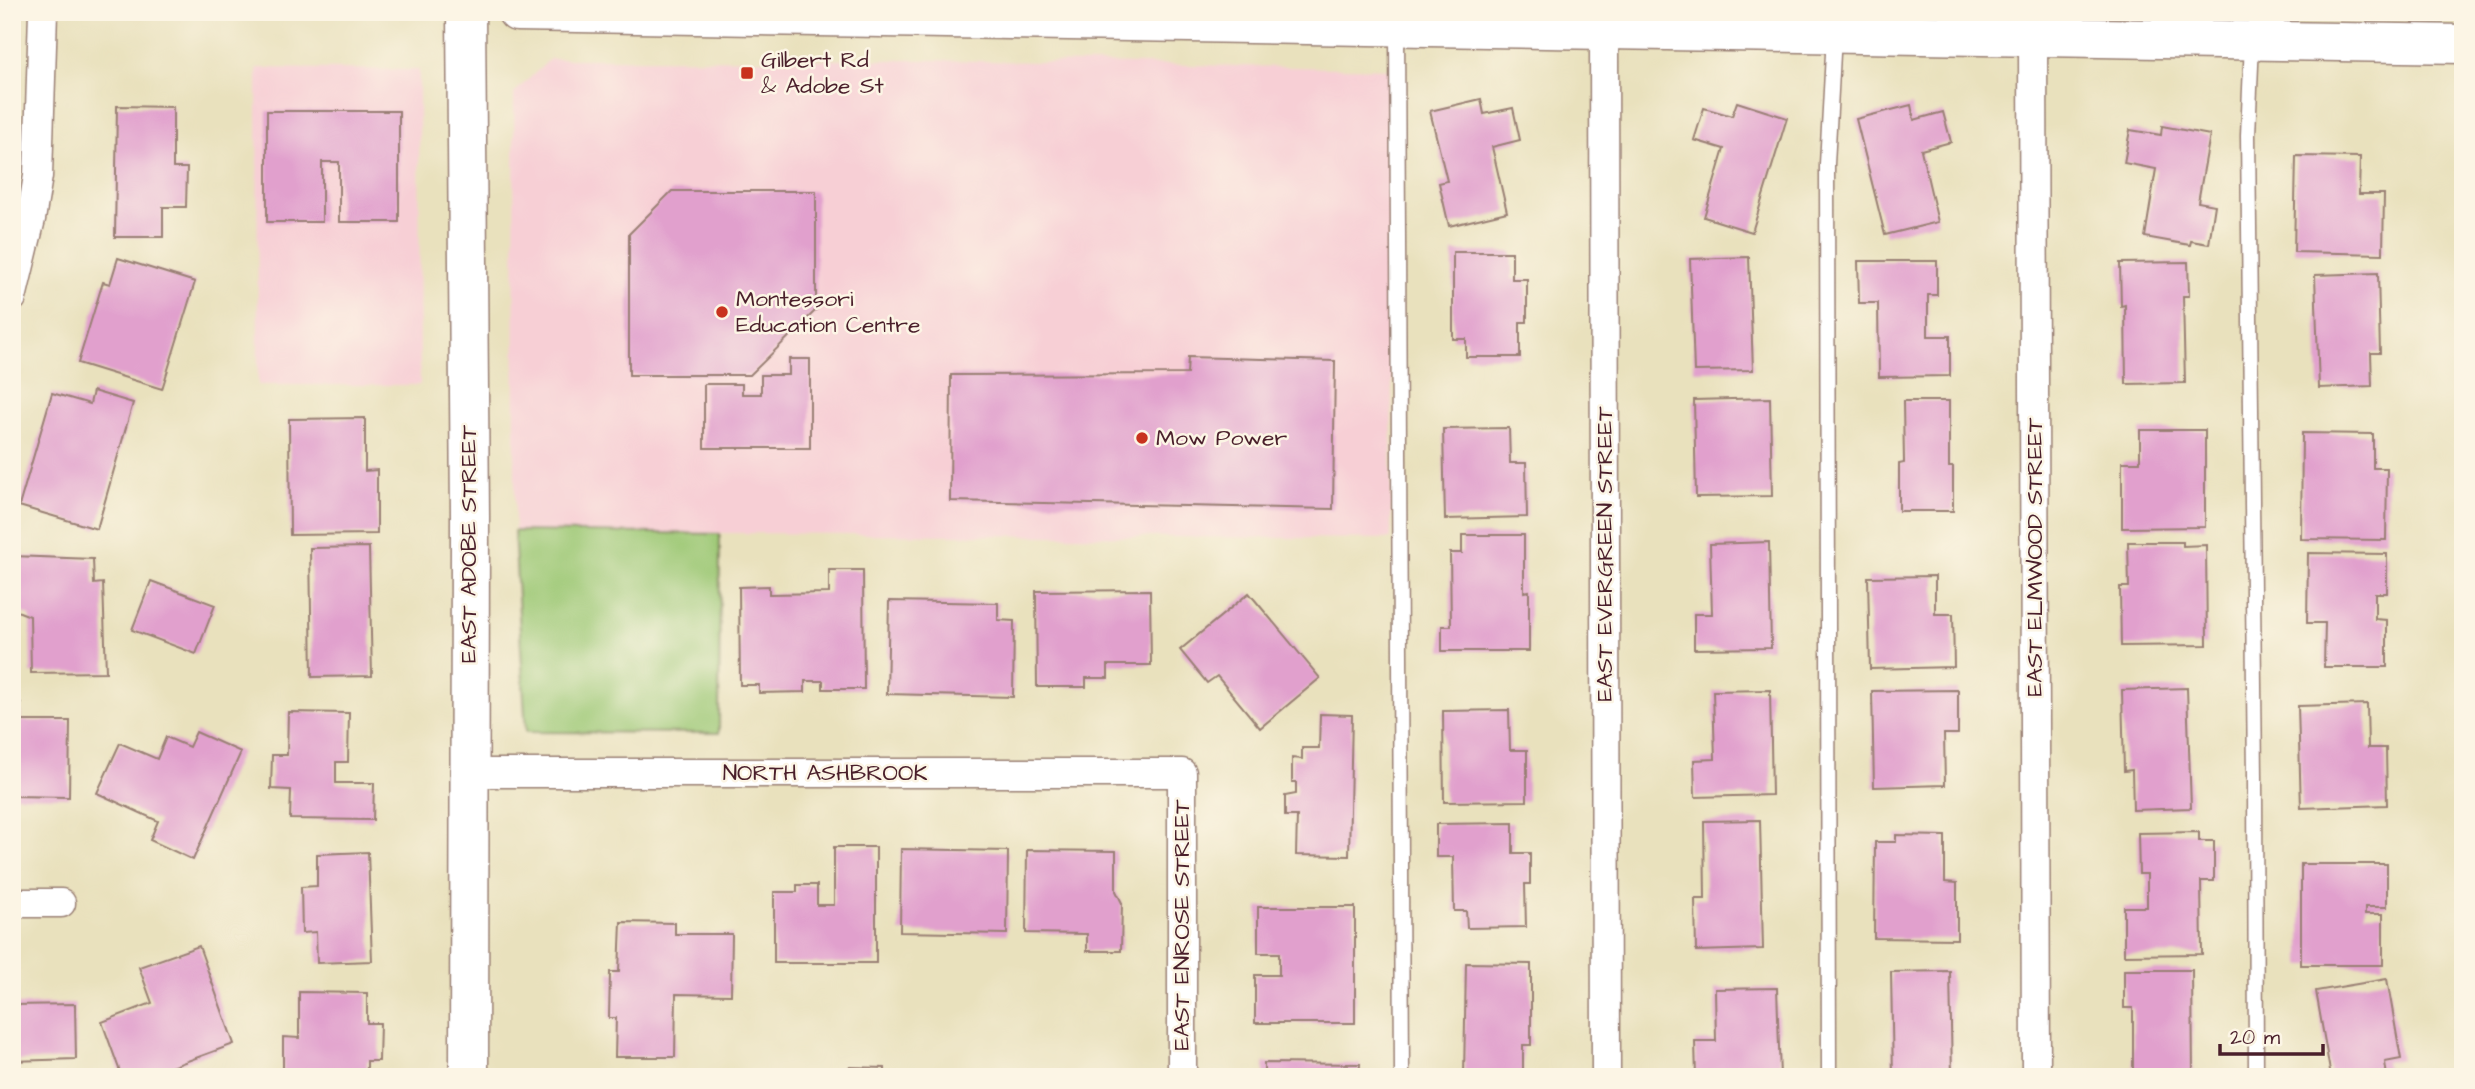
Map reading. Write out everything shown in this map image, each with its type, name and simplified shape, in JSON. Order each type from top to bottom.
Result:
[{"type":"main road","name":"EAST ADOBE STREET","points":[[466,12],[470,503],[468,1077]]},
{"type":"main road","points":[[517,12],[1315,19],[1397,27],[1604,30],[1704,22],[1834,34],[2463,44]]},
{"type":"street","points":[[12,298],[32,219],[38,176],[43,12]]},
{"type":"street","name":"EAST EVERGREEN STREET","points":[[1604,30],[1606,1077]]},
{"type":"street","name":"EAST ELMWOOD STREET","points":[[2033,37],[2036,1077]]},
{"type":"street","name":"NORTH ASHBROOK","points":[[468,773],[1182,773]]},
{"type":"street","name":"EAST ENROSE STREET","points":[[1182,773],[1182,1077]]},
{"type":"street","points":[[12,903],[61,903]]},
{"type":"lane","points":[[1397,27],[1402,1077]]},
{"type":"lane","points":[[1829,1077],[1827,164],[1834,34]]},
{"type":"lane","points":[[2252,40],[2248,135],[2256,1077]]},
{"type":"shaded area","points":[[550,59],[928,60],[1394,69],[1391,539],[515,531],[514,93]]},
{"type":"shaded area","points":[[257,68],[419,70],[420,385],[258,385]]},
{"type":"green space","points":[[514,531],[720,534],[719,733],[526,732]]},
{"type":"building","points":[[1481,99],[1484,114],[1513,108],[1520,140],[1492,147],[1507,212],[1449,226],[1439,183],[1447,181],[1430,111]]},
{"type":"building","points":[[1737,102],[1787,118],[1752,232],[1704,217],[1724,149],[1694,140],[1704,108],[1732,116]]},
{"type":"building","points":[[1911,105],[1914,120],[1943,112],[1951,142],[1921,150],[1938,222],[1885,235],[1856,119]]},
{"type":"building","points":[[117,106],[173,107],[173,168],[187,168],[186,207],[163,207],[163,237],[115,237]]},
{"type":"building","points":[[267,111],[399,111],[399,222],[339,222],[339,162],[322,162],[322,222],[267,222]]},
{"type":"building","points":[[2162,126],[2210,135],[2198,202],[2215,205],[2209,244],[2191,241],[2190,245],[2145,237],[2156,169],[2124,163],[2130,130],[2161,135]]},
{"type":"building","points":[[2296,156],[2360,157],[2359,194],[2384,194],[2383,254],[2294,252]]},
{"type":"building","points":[[672,191],[816,191],[816,310],[750,375],[629,375],[629,234]]},
{"type":"building","points":[[1453,252],[1512,252],[1512,279],[1527,279],[1527,322],[1520,322],[1520,357],[1466,357],[1466,339],[1453,339]]},
{"type":"building","points":[[1749,257],[1753,370],[1694,371],[1690,259]]},
{"type":"building","points":[[118,258],[195,282],[162,389],[78,363],[103,282],[110,284]]},
{"type":"building","points":[[1858,261],[1937,261],[1937,295],[1928,295],[1928,336],[1950,336],[1950,376],[1879,377],[1878,303],[1859,303]]},
{"type":"building","points":[[2188,262],[2189,296],[2183,296],[2185,383],[2126,384],[2125,305],[2121,306],[2120,263]]},
{"type":"building","points":[[2378,273],[2380,353],[2371,353],[2372,386],[2319,388],[2315,275]]},
{"type":"building","name":"Mow Power","points":[[1188,357],[1335,361],[1333,509],[950,501],[951,375],[1187,374]]},
{"type":"building","points":[[789,359],[810,359],[810,448],[704,448],[704,384],[742,384],[742,394],[761,394],[761,375],[789,375]]},
{"type":"building","points":[[93,391],[133,403],[97,529],[19,506],[52,393],[90,404]]},
{"type":"building","points":[[1770,398],[1772,496],[1696,497],[1694,400]]},
{"type":"building","points":[[1903,401],[1949,401],[1949,467],[1953,467],[1953,511],[1899,511],[1899,464],[1904,463]]},
{"type":"building","points":[[365,418],[365,471],[377,470],[377,534],[290,535],[289,419]]},
{"type":"building","points":[[1509,428],[1510,463],[1526,463],[1527,517],[1445,519],[1443,429]]},
{"type":"building","points":[[2140,430],[2205,430],[2205,527],[2122,528],[2122,462],[2140,462]]},
{"type":"building","points":[[2302,433],[2373,434],[2373,468],[2387,468],[2386,540],[2301,539]]},
{"type":"building","points":[[1462,535],[1524,535],[1524,592],[1529,591],[1529,651],[1442,651],[1442,626],[1451,626],[1450,553],[1462,553]]},
{"type":"building","points":[[1769,542],[1771,648],[1694,649],[1694,614],[1712,614],[1710,544]]},
{"type":"building","points":[[2128,542],[2183,542],[2183,546],[2206,545],[2207,645],[2121,646],[2120,587],[2129,587]]},
{"type":"building","points":[[369,547],[372,676],[312,677],[310,548]]},
{"type":"building","points":[[2308,553],[2387,554],[2387,593],[2375,593],[2375,619],[2387,620],[2387,667],[2324,667],[2325,623],[2307,623]]},
{"type":"building","points":[[12,556],[93,559],[94,584],[103,583],[106,672],[31,673],[30,616],[12,609]]},
{"type":"building","points":[[829,570],[863,570],[864,689],[823,689],[823,681],[805,681],[805,692],[759,693],[759,685],[740,685],[739,587],[769,586],[769,594],[829,593]]},
{"type":"building","points":[[1935,576],[1935,614],[1953,614],[1954,667],[1870,669],[1868,577]]},
{"type":"building","points":[[151,581],[215,605],[196,654],[132,630]]},
{"type":"building","points":[[1150,590],[1151,665],[1108,665],[1108,678],[1086,678],[1086,687],[1037,687],[1036,591]]},
{"type":"building","points":[[1249,593],[1320,678],[1260,728],[1217,676],[1207,683],[1180,650]]},
{"type":"building","points":[[889,601],[998,603],[998,620],[1014,621],[1013,697],[887,694]]},
{"type":"building","points":[[2187,688],[2191,808],[2133,810],[2132,770],[2124,771],[2122,690]]},
{"type":"building","points":[[1770,690],[1772,795],[1695,797],[1694,760],[1715,759],[1713,691]]},
{"type":"building","points":[[1958,690],[1958,734],[1944,734],[1945,785],[1874,787],[1872,691]]},
{"type":"building","points":[[12,704],[21,704],[21,721],[70,721],[69,797],[12,796]]},
{"type":"building","points":[[2367,704],[2368,748],[2386,748],[2387,805],[2301,808],[2298,706]]},
{"type":"building","points":[[1509,710],[1510,750],[1527,750],[1527,801],[1444,802],[1443,711]]},
{"type":"building","points":[[288,712],[349,713],[348,762],[336,762],[336,783],[374,783],[373,820],[290,819],[291,790],[271,789],[272,755],[287,755]]},
{"type":"building","points":[[1320,714],[1352,715],[1349,856],[1296,855],[1297,816],[1285,816],[1285,796],[1296,794],[1296,782],[1292,782],[1292,758],[1302,759],[1302,748],[1319,748]]},
{"type":"building","points":[[196,732],[241,752],[193,860],[150,840],[158,821],[97,793],[120,743],[157,759],[166,737],[189,747]]},
{"type":"building","points":[[1760,820],[1763,949],[1696,951],[1695,899],[1705,899],[1704,821]]},
{"type":"building","points":[[1513,823],[1513,853],[1530,853],[1530,884],[1525,884],[1526,927],[1467,928],[1466,911],[1454,911],[1453,857],[1436,857],[1436,824]]},
{"type":"building","points":[[2199,832],[2199,841],[2214,841],[2214,881],[2201,881],[2202,954],[2124,955],[2124,907],[2147,907],[2147,874],[2139,874],[2138,833]]},
{"type":"building","points":[[1896,835],[1945,836],[1945,882],[1957,883],[1957,939],[1874,938],[1875,842],[1896,842]]},
{"type":"building","points":[[834,847],[876,847],[876,963],[774,963],[774,892],[797,892],[797,885],[817,885],[817,905],[834,905]]},
{"type":"building","points":[[901,849],[1008,851],[1007,934],[900,932]]},
{"type":"building","points":[[1027,850],[1116,851],[1116,891],[1122,903],[1121,951],[1087,951],[1087,934],[1026,933]]},
{"type":"building","points":[[368,852],[372,961],[317,963],[316,932],[302,933],[301,887],[317,886],[317,854]]},
{"type":"building","points":[[2301,864],[2387,864],[2387,907],[2365,907],[2365,914],[2383,914],[2383,965],[2301,965]]},
{"type":"building","points":[[1258,907],[1355,907],[1355,1023],[1255,1023],[1255,975],[1279,975],[1279,953],[1258,953]]},
{"type":"building","points":[[621,922],[675,923],[675,934],[732,934],[731,995],[676,994],[675,1057],[615,1057],[616,1018],[609,1018],[610,972],[619,972]]},
{"type":"building","points":[[199,946],[234,1044],[144,1077],[122,1077],[102,1022],[152,1003],[139,967]]},
{"type":"building","points":[[1466,963],[1531,964],[1531,1045],[1523,1045],[1523,1077],[1464,1077]]},
{"type":"building","points":[[2124,970],[2192,970],[2193,1077],[2133,1077],[2133,1008],[2124,1008]]},
{"type":"building","points":[[1950,971],[1952,1077],[1893,1077],[1891,972]]},
{"type":"building","points":[[2387,979],[2401,1059],[2385,1062],[2387,1077],[2331,1077],[2316,991]]},
{"type":"building","points":[[1777,988],[1780,1077],[1696,1077],[1695,1041],[1716,1041],[1715,989]]},
{"type":"building","points":[[299,992],[367,993],[367,1023],[380,1023],[379,1061],[367,1061],[367,1077],[299,1077],[299,1074],[283,1073],[283,1037],[299,1038]]},
{"type":"building","points":[[75,1004],[76,1059],[12,1061],[12,1005]]},
{"type":"building","points":[[1264,1063],[1360,1064],[1359,1077],[1264,1077]]},
{"type":"building","points":[[849,1067],[885,1068],[885,1077],[849,1077]]},
{"type":"building","points":[[1029,1071],[1060,1071],[1061,1077],[1029,1077]]},
{"type":"place","name":"Gilbert Rd & Adobe St","points":[[747,73]]},
{"type":"place","name":"Montessori Education Centre","points":[[722,312]]},
{"type":"place","name":"Mow Power","points":[[1142,438]]}]
